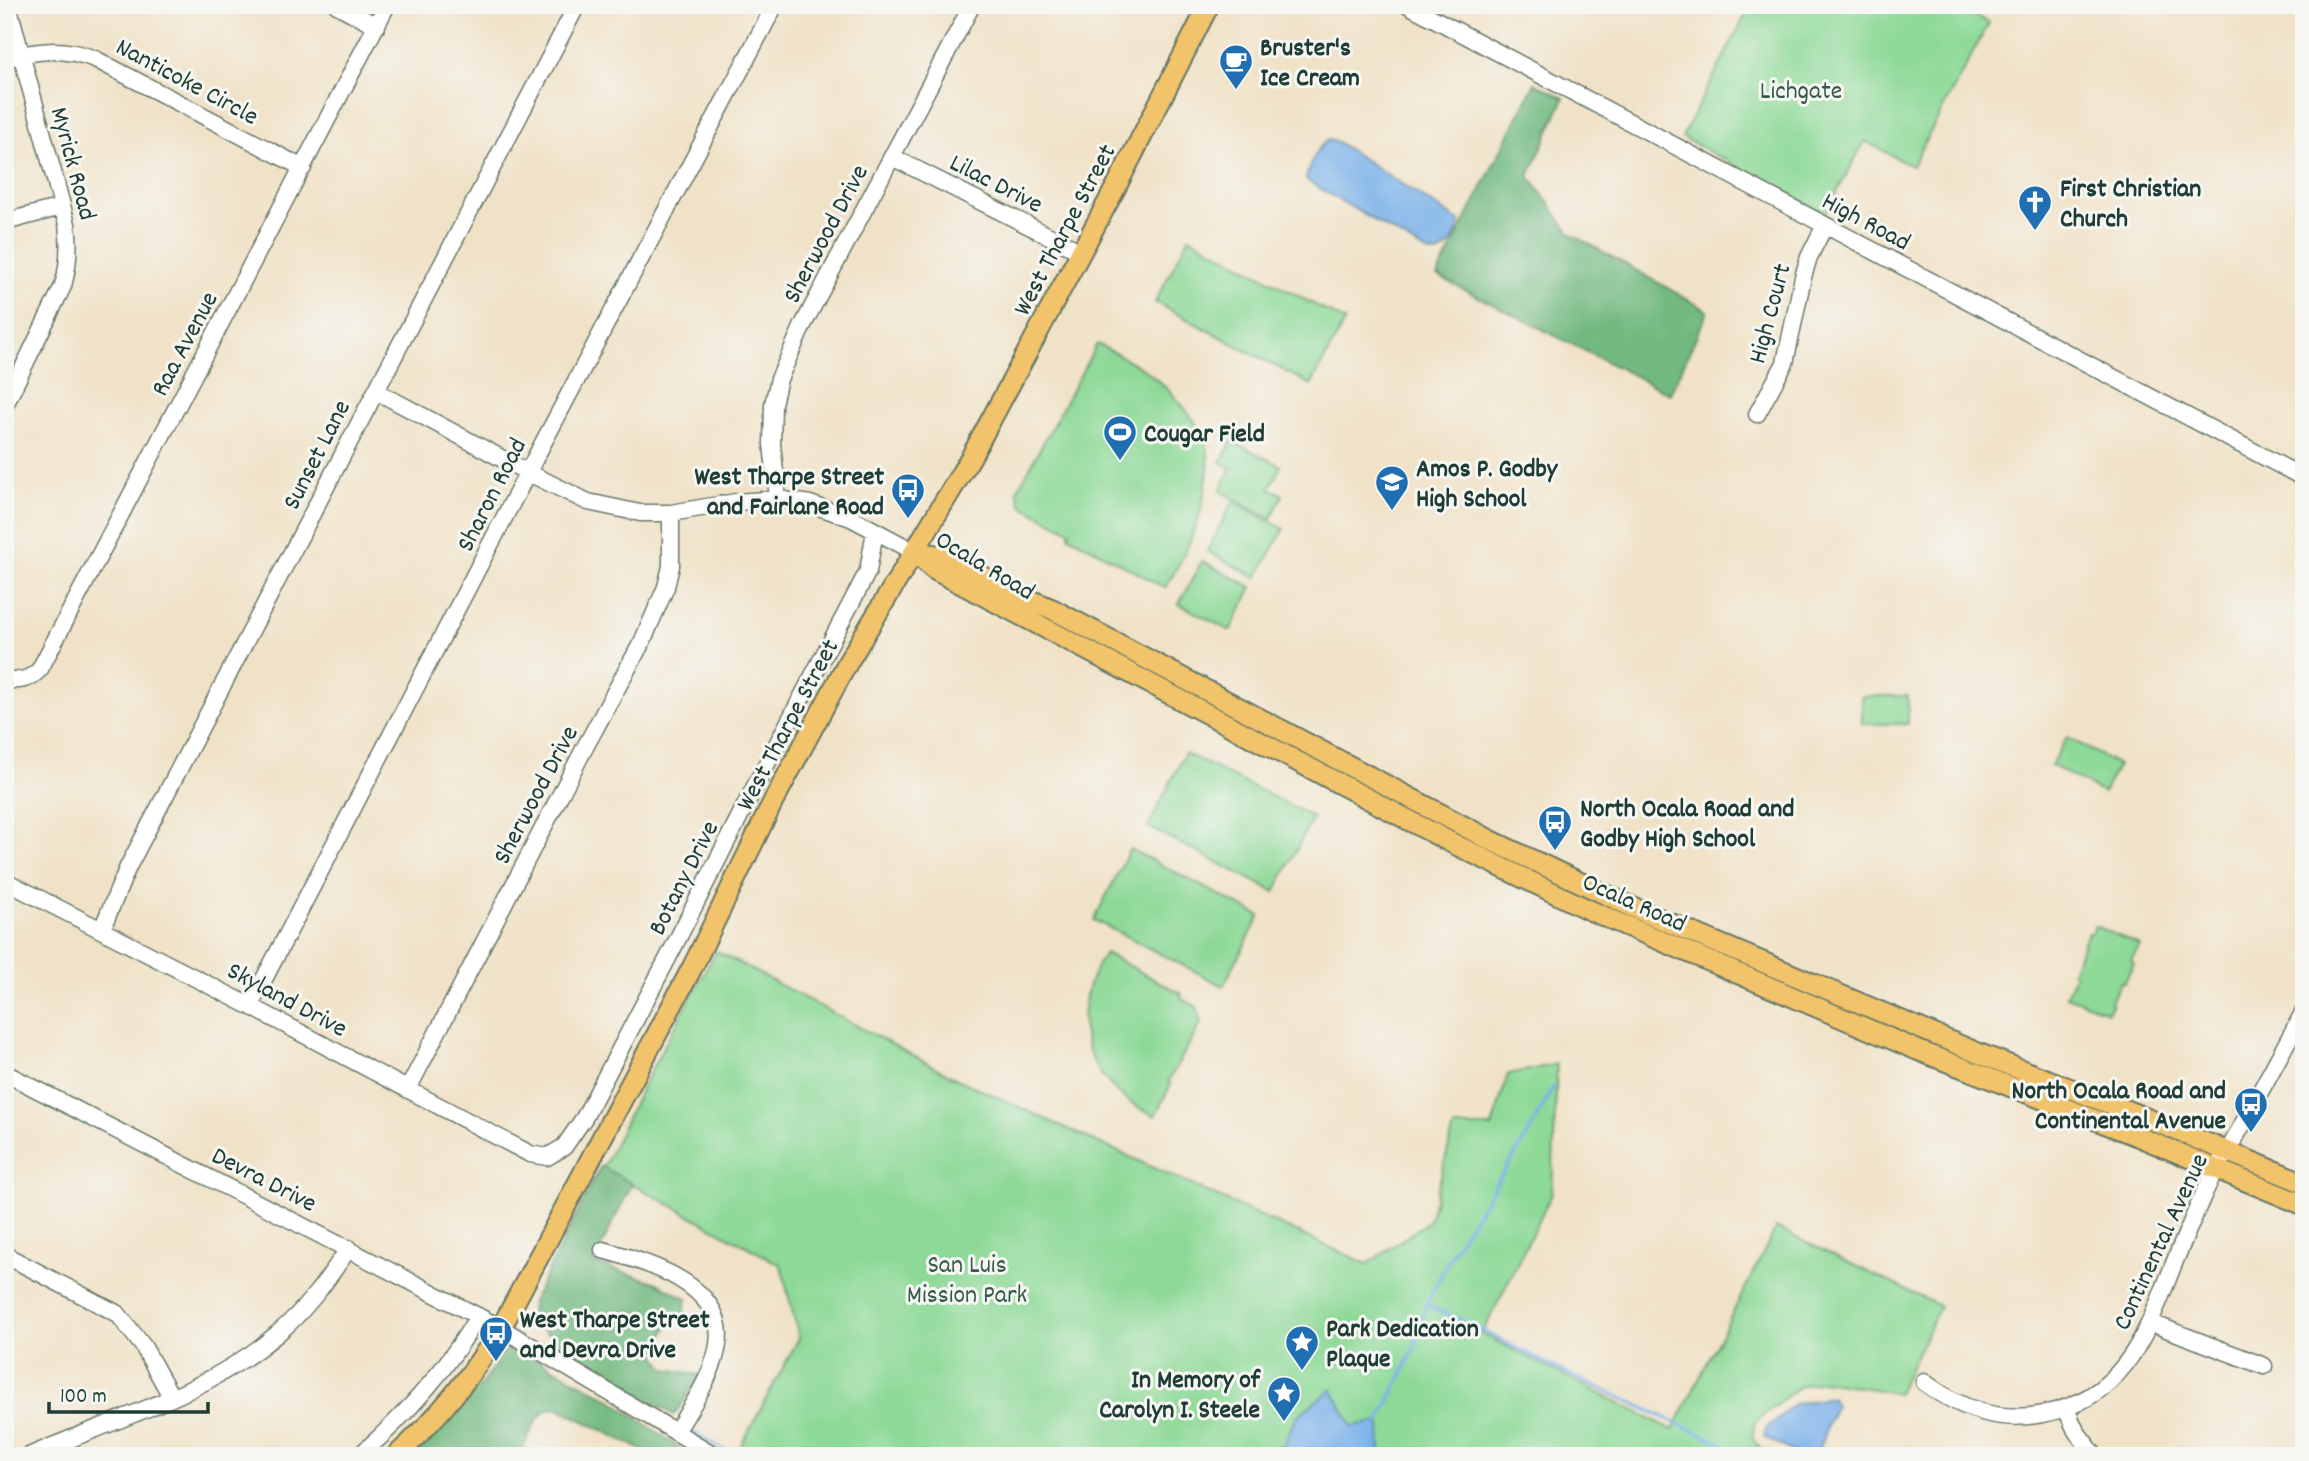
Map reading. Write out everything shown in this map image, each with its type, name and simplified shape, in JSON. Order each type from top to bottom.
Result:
[{"type":"main road","name":"West Tharpe Street","points":[[396,1456],[422,1433],[447,1404],[476,1368],[501,1328],[693,966],[772,802],[848,662],[971,457],[1209,5]]},
{"type":"main road","name":"Ocala Road","points":[[915,552],[943,556],[1120,645],[1436,812],[1889,1038],[2304,1205]]},
{"type":"main road","name":"Ocala Road","points":[[915,552],[933,569],[1450,842],[1587,909],[1898,1020],[2304,1183]]},
{"type":"main road","points":[[1111,663],[1120,645]]},
{"type":"main road","points":[[1427,830],[1436,812]]},
{"type":"main road","points":[[1450,842],[1460,824]]},
{"type":"main road","points":[[1587,909],[1605,895]]},
{"type":"main road","points":[[1889,1038],[1898,1020]]},
{"type":"street","name":"Myrick Road","points":[[5,405],[59,296],[69,267],[70,245],[67,224],[13,57],[8,5]]},
{"type":"street","points":[[337,5],[377,26]]},
{"type":"street","name":"Raa Avenue","points":[[5,678],[27,679],[40,669],[387,5]]},
{"type":"street","name":"Sunset Lane","points":[[102,929],[128,867],[577,5]]},
{"type":"street","name":"Sharon Road","points":[[250,1006],[775,5]]},
{"type":"street","name":"Sherwood Drive","points":[[778,499],[772,420],[779,379],[803,325],[972,5]]},
{"type":"street","name":"High Road","points":[[1408,5],[2304,478]]},
{"type":"street","name":"Nanticoke Circle","points":[[13,57],[64,50],[94,59],[303,168]]},
{"type":"street","name":"Lilac Drive","points":[[892,157],[1081,252]]},
{"type":"street","points":[[5,222],[61,207]]},
{"type":"street","name":"High Court","points":[[1756,414],[1785,363],[1803,277],[1809,257],[1825,225]]},
{"type":"street","points":[[376,391],[529,473],[588,502],[608,508],[640,513],[671,513],[736,502],[778,499],[826,509],[851,518],[915,552]]},
{"type":"street","name":"Sherwood Drive","points":[[408,1089],[648,631],[666,587],[671,566],[671,513]]},
{"type":"street","name":"Botany Drive","points":[[547,1157],[564,1147],[584,1118],[868,572],[875,531]]},
{"type":"street","name":"Skyland Drive","points":[[5,881],[102,929],[530,1154],[547,1157]]},
{"type":"street","name":"Continental Avenue","points":[[1924,1382],[1961,1406],[1981,1413],[2015,1418],[2066,1409],[2092,1395],[2120,1372],[2151,1322],[2215,1167],[2228,1151],[2304,1012]]},
{"type":"street","name":"Devra Drive","points":[[5,1073],[501,1328],[716,1456]]},
{"type":"street","points":[[29,1456],[172,1398],[226,1371],[278,1333],[299,1313],[349,1248]]},
{"type":"street","points":[[603,1250],[638,1259],[672,1275],[705,1298],[713,1311],[719,1332],[716,1354],[676,1432]]},
{"type":"street","points":[[5,1255],[118,1314],[143,1346],[172,1398]]},
{"type":"street","points":[[359,1456],[408,1411],[434,1381],[461,1346],[478,1316]]},
{"type":"street","points":[[2151,1322],[2264,1366]]},
{"type":"street","points":[[2066,1409],[2077,1431],[2095,1456]]},
{"type":"green space","name":"Lichgate","points":[[1751,5],[1955,5],[1989,23],[1912,166],[1865,141],[1825,214],[1682,137]]},
{"type":"green space","points":[[1535,83],[1564,98],[1529,176],[1570,233],[1708,311],[1670,394],[1437,276]]},
{"type":"green space","points":[[1189,237],[1345,321],[1311,385],[1155,302]]},
{"type":"green space","name":"Cougar Field","points":[[1097,344],[1137,365],[1169,390],[1200,429],[1206,442],[1208,470],[1200,512],[1186,551],[1165,588],[1069,536],[1070,531],[1022,506],[1017,491]]},
{"type":"green space","points":[[1232,441],[1281,466],[1270,488],[1283,495],[1271,519],[1220,491],[1231,468],[1221,462]]},
{"type":"green space","points":[[1233,501],[1284,529],[1257,578],[1207,551]]},
{"type":"green space","points":[[1202,561],[1252,587],[1230,631],[1179,604]]},
{"type":"green space","points":[[1862,696],[1908,696],[1908,724],[1862,724]]},
{"type":"green space","points":[[2067,737],[2118,765],[2103,793],[2051,765]]},
{"type":"green space","points":[[1185,753],[1313,817],[1275,892],[1148,827]]},
{"type":"green space","points":[[1130,849],[1260,916],[1223,986],[1094,920]]},
{"type":"green space","points":[[2095,926],[2140,945],[2131,961],[2134,964],[2124,983],[2121,982],[2108,1012],[2066,996],[2075,974],[2072,972],[2088,933],[2091,934]]},
{"type":"green space","name":"San Luis Mission Park","points":[[716,951],[957,1079],[1367,1264],[1429,1221],[1454,1127],[1492,1127],[1508,1074],[1557,1064],[1552,1194],[1482,1334],[1673,1430],[1776,1228],[1940,1306],[1898,1393],[1822,1381],[1800,1386],[1755,1422],[1752,1437],[1763,1451],[1762,1456],[742,1456],[737,1453],[799,1338],[781,1265],[603,1168],[643,1085]]},
{"type":"green space","points":[[1105,953],[1182,994],[1181,998],[1197,1007],[1201,1023],[1168,1082],[1171,1084],[1155,1116],[1131,1103],[1112,1086],[1097,1068],[1088,1047],[1083,1025],[1085,1001],[1092,977]]},
{"type":"green space","points":[[601,1166],[632,1184],[593,1263],[655,1282],[687,1299],[684,1314],[670,1320],[655,1354],[666,1369],[701,1375],[674,1415],[567,1351],[531,1319],[532,1302]]},
{"type":"green space","points":[[512,1346],[610,1399],[691,1456],[654,1456],[558,1408],[547,1409],[537,1419],[519,1456],[414,1456],[480,1386],[505,1351]]},
{"type":"water","points":[[1329,140],[1337,142],[1460,222],[1450,244],[1438,254],[1427,252],[1306,180],[1317,152]]},
{"type":"water","points":[[1332,1389],[1352,1426],[1380,1421],[1381,1456],[1250,1456],[1284,1444],[1296,1417]]},
{"type":"water","points":[[1832,1397],[1835,1405],[1817,1453],[1802,1456],[1764,1437],[1766,1429],[1794,1404]]},
{"type":"waterway","points":[[1379,1422],[1415,1347],[1426,1305],[1454,1249],[1527,1136],[1553,1087]]},
{"type":"waterway","points":[[1426,1305],[1564,1372],[1723,1444]]},
{"type":"waterway","points":[[692,1431],[734,1456]]},
{"type":"place","name":"Bruster's Ice Cream","points":[[1236,91]]},
{"type":"place","name":"First Christian Church","points":[[2035,232]]},
{"type":"place","name":"Cougar Field","points":[[1120,462]]},
{"type":"place","name":"Amos P. Godby High School","points":[[1392,512]]},
{"type":"place","name":"West Tharpe Street and Fairlane Road","points":[[908,520]]},
{"type":"place","name":"North Ocala Road and Godby High School","points":[[1555,852]]},
{"type":"place","name":"North Ocala Road and Continental Avenue","points":[[2251,1134]]},
{"type":"place","name":"West Tharpe Street and Devra Drive","points":[[496,1363]]},
{"type":"place","name":"Park Dedication Plaque","points":[[1302,1372]]},
{"type":"place","name":"In Memory of Carolyn I. Steele","points":[[1284,1423]]}]
